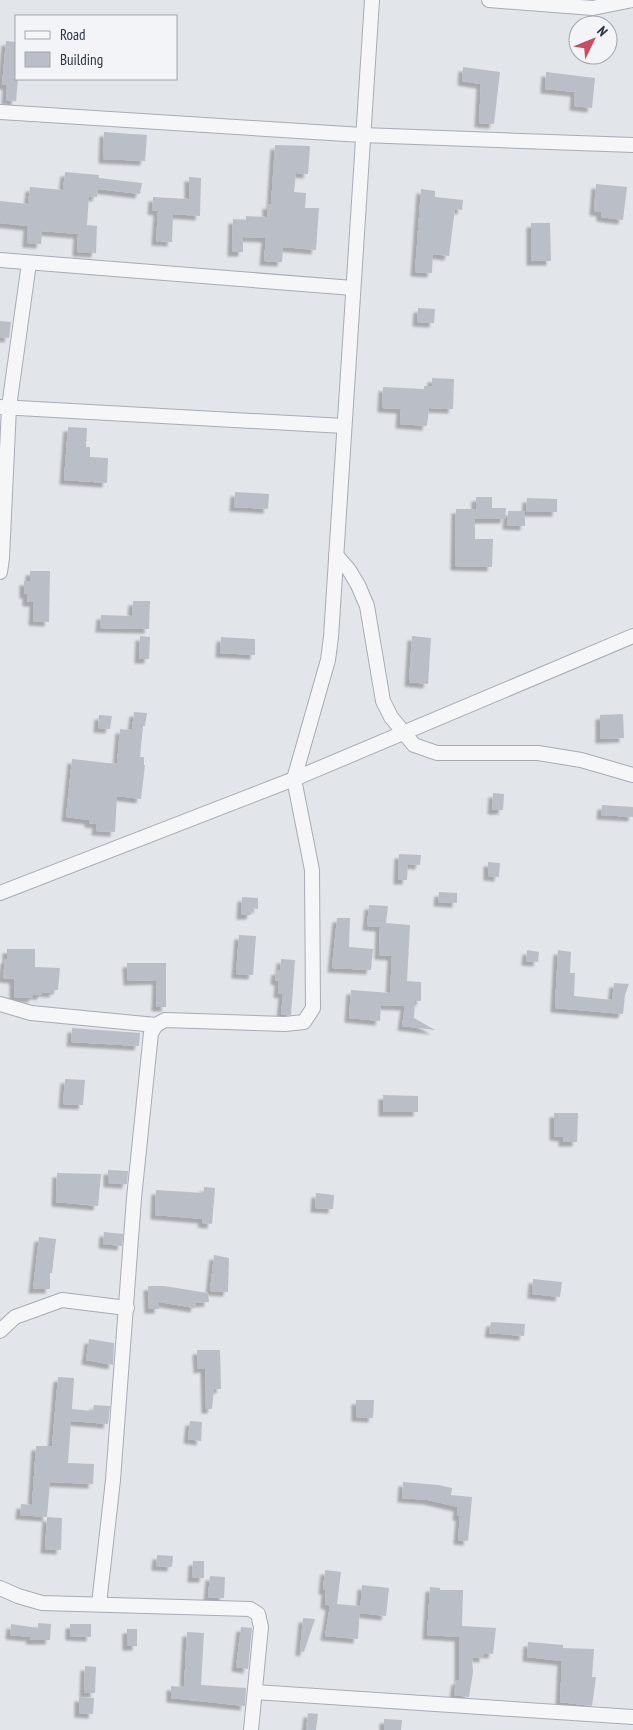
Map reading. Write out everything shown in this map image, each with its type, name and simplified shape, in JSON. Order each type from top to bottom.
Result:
[{"type":"street","points":[[0,1004],[31,1014],[156,1024],[165,1020],[285,1024],[304,1022],[313,1008],[311,979],[312,870],[294,779],[328,660],[372,0]]},
{"type":"street","points":[[490,0],[593,8],[632,0]]},
{"type":"street","points":[[0,112],[362,134],[633,145]]},
{"type":"street","points":[[0,260],[352,288]]},
{"type":"street","points":[[0,572],[2,558],[4,407],[29,263]]},
{"type":"street","points":[[4,407],[344,426]]},
{"type":"street","points":[[336,555],[349,570],[367,606],[383,701],[391,717],[414,745],[437,753],[538,753],[581,760],[633,775]]},
{"type":"street","points":[[0,893],[294,779],[633,636]]},
{"type":"street","points":[[99,1604],[113,1480],[134,1198],[151,1033],[156,1024]]},
{"type":"street","points":[[0,1331],[15,1317],[62,1300],[127,1308]]},
{"type":"street","points":[[0,1588],[18,1596],[42,1602],[250,1609],[258,1614],[261,1627],[251,1730]]},
{"type":"street","points":[[254,1692],[633,1717]]},
{"type":"building","points":[[6,41],[15,42],[15,80],[18,80],[16,101],[6,100],[7,85],[2,85]]},
{"type":"building","points":[[463,67],[500,72],[494,124],[479,123],[481,84],[462,81]]},
{"type":"building","points":[[546,72],[595,78],[592,108],[574,106],[575,92],[545,89]]},
{"type":"building","points":[[104,132],[147,135],[145,161],[103,159]]},
{"type":"building","points":[[275,145],[310,146],[308,174],[296,173],[294,192],[306,193],[305,208],[319,208],[316,250],[283,247],[282,262],[264,261],[266,238],[243,237],[243,252],[232,252],[233,219],[246,220],[246,216],[267,217],[267,204],[271,205]]},
{"type":"building","points":[[65,172],[99,175],[99,178],[142,183],[140,194],[98,189],[97,197],[89,196],[87,225],[97,226],[96,253],[77,252],[78,234],[42,231],[41,244],[27,243],[28,226],[0,223],[0,201],[28,204],[30,187],[63,190]]},
{"type":"building","points":[[189,177],[201,178],[200,216],[173,214],[172,242],[156,241],[158,211],[152,210],[153,197],[189,199]]},
{"type":"building","points":[[596,184],[627,187],[623,220],[601,217],[601,212],[594,211]]},
{"type":"building","points":[[421,189],[435,191],[435,197],[463,200],[462,210],[455,209],[449,256],[433,254],[432,273],[415,272]]},
{"type":"building","points":[[531,223],[550,223],[551,261],[531,261]]},
{"type":"building","points":[[418,308],[435,309],[434,323],[417,322]]},
{"type":"building","points":[[0,321],[11,322],[9,338],[0,337]]},
{"type":"building","points":[[432,378],[454,379],[453,409],[429,408],[427,426],[400,424],[401,409],[382,408],[383,387],[424,389],[424,386],[432,386]]},
{"type":"building","points":[[68,427],[87,428],[86,447],[90,447],[90,457],[108,458],[107,483],[64,480]]},
{"type":"building","points":[[235,492],[269,494],[268,509],[234,507]]},
{"type":"building","points":[[476,497],[492,497],[492,508],[506,508],[505,519],[475,519],[475,539],[493,539],[492,567],[455,566],[456,509],[476,509]]},
{"type":"building","points":[[527,498],[557,499],[557,512],[526,512]]},
{"type":"building","points":[[508,511],[525,511],[525,526],[507,525]]},
{"type":"building","points":[[30,571],[50,571],[49,622],[33,621],[34,602],[27,602],[27,594],[24,594],[24,581],[30,581]]},
{"type":"building","points":[[133,601],[150,601],[149,629],[100,628],[101,615],[132,616]]},
{"type":"building","points":[[140,636],[150,637],[149,659],[139,659]]},
{"type":"building","points":[[412,636],[431,638],[428,684],[409,682]]},
{"type":"building","points":[[221,637],[255,639],[255,655],[220,653]]},
{"type":"building","points":[[134,712],[147,713],[145,726],[143,726],[140,757],[144,757],[145,765],[141,799],[117,796],[115,832],[96,831],[97,824],[89,823],[89,820],[66,817],[72,759],[117,764],[120,729],[132,730]]},
{"type":"building","points":[[623,714],[624,738],[600,739],[600,715]]},
{"type":"building","points":[[99,715],[112,716],[110,729],[98,728]]},
{"type":"building","points":[[493,793],[504,794],[503,810],[492,810]]},
{"type":"building","points":[[602,805],[633,807],[633,817],[601,815]]},
{"type":"building","points":[[399,854],[421,855],[420,865],[408,864],[407,880],[398,880]]},
{"type":"building","points":[[488,862],[500,863],[499,877],[488,876]]},
{"type":"building","points":[[439,892],[457,893],[457,903],[438,902]]},
{"type":"building","points":[[242,897],[258,898],[258,909],[252,908],[251,915],[241,915]]},
{"type":"building","points":[[369,905],[388,906],[386,923],[410,925],[407,981],[421,982],[421,1001],[415,1001],[414,1018],[435,1030],[402,1026],[405,1006],[381,1005],[380,1021],[349,1018],[351,990],[390,993],[392,956],[379,955],[380,927],[367,926]]},
{"type":"building","points":[[337,918],[350,918],[349,947],[373,949],[371,970],[332,968]]},
{"type":"building","points":[[239,935],[256,936],[253,975],[236,974]]},
{"type":"building","points":[[7,949],[35,949],[35,967],[60,968],[58,990],[54,990],[54,993],[42,992],[42,995],[33,995],[33,998],[14,997],[14,979],[3,978]]},
{"type":"building","points":[[527,950],[539,952],[538,962],[526,961]]},
{"type":"building","points":[[558,950],[571,952],[570,973],[575,973],[574,996],[612,1000],[614,983],[629,984],[625,995],[623,1014],[555,1008]]},
{"type":"building","points":[[281,959],[295,960],[291,1015],[281,1015],[283,994],[278,993],[279,981],[275,980],[276,970],[280,971]]},
{"type":"building","points":[[127,963],[166,963],[166,1007],[156,1007],[157,980],[128,981]]},
{"type":"building","points":[[72,1028],[140,1033],[139,1046],[71,1042]]},
{"type":"building","points":[[65,1079],[85,1080],[83,1105],[63,1104]]},
{"type":"building","points":[[383,1095],[418,1096],[418,1112],[383,1112]]},
{"type":"building","points":[[554,1113],[578,1113],[577,1142],[563,1142],[563,1137],[554,1136]]},
{"type":"building","points":[[108,1170],[128,1171],[127,1184],[108,1183]]},
{"type":"building","points":[[57,1173],[101,1174],[98,1206],[56,1202]]},
{"type":"building","points":[[204,1187],[215,1188],[212,1224],[202,1223],[203,1219],[155,1215],[156,1190],[204,1193]]},
{"type":"building","points":[[316,1193],[334,1195],[333,1209],[315,1208]]},
{"type":"building","points":[[104,1232],[123,1234],[122,1246],[103,1244]]},
{"type":"building","points":[[39,1237],[56,1239],[52,1273],[50,1273],[50,1289],[33,1289]]},
{"type":"building","points":[[214,1255],[229,1258],[228,1292],[210,1291]]},
{"type":"building","points":[[533,1279],[562,1282],[560,1297],[532,1294]]},
{"type":"building","points":[[148,1286],[164,1286],[208,1293],[209,1302],[196,1303],[195,1308],[159,1302],[159,1309],[149,1309]]},
{"type":"building","points":[[491,1322],[525,1324],[524,1336],[489,1333]]},
{"type":"building","points":[[89,1339],[114,1343],[113,1365],[86,1360]]},
{"type":"building","points":[[197,1350],[220,1350],[221,1389],[214,1389],[212,1409],[206,1409],[205,1368],[198,1369]]},
{"type":"building","points":[[58,1377],[74,1378],[72,1409],[93,1411],[94,1405],[110,1406],[108,1424],[71,1421],[68,1463],[94,1464],[93,1484],[50,1482],[47,1517],[20,1515],[21,1504],[32,1505],[36,1446],[52,1446]]},
{"type":"building","points":[[356,1400],[374,1400],[373,1418],[356,1417]]},
{"type":"building","points":[[190,1421],[202,1422],[201,1441],[188,1439]]},
{"type":"building","points":[[403,1482],[439,1485],[452,1488],[451,1495],[472,1497],[468,1541],[458,1540],[460,1516],[457,1516],[458,1507],[428,1500],[402,1498]]},
{"type":"building","points":[[47,1517],[62,1518],[61,1550],[45,1549]]},
{"type":"building","points":[[157,1555],[173,1556],[172,1567],[156,1566]]},
{"type":"building","points":[[193,1561],[204,1561],[204,1578],[192,1578]]},
{"type":"building","points":[[325,1570],[341,1572],[337,1604],[360,1606],[358,1639],[325,1636],[330,1606],[325,1604],[326,1590],[323,1590]]},
{"type":"building","points":[[210,1576],[225,1577],[224,1598],[208,1597]]},
{"type":"building","points":[[362,1585],[389,1588],[386,1616],[360,1613]]},
{"type":"building","points":[[430,1587],[440,1588],[440,1590],[463,1590],[462,1626],[496,1628],[493,1654],[484,1653],[484,1658],[472,1657],[473,1672],[469,1697],[454,1695],[456,1680],[459,1681],[459,1637],[427,1635]]},
{"type":"building","points":[[303,1618],[315,1619],[304,1652],[300,1651]]},
{"type":"building","points":[[38,1623],[51,1624],[50,1640],[30,1640],[31,1637],[10,1635],[11,1624],[38,1628]]},
{"type":"building","points":[[70,1624],[91,1624],[91,1637],[70,1636]]},
{"type":"building","points":[[241,1627],[252,1628],[248,1669],[236,1667]]},
{"type":"building","points":[[127,1629],[137,1629],[137,1646],[127,1646]]},
{"type":"building","points":[[187,1632],[204,1633],[201,1685],[246,1688],[245,1706],[171,1698],[171,1686],[184,1687]]},
{"type":"building","points":[[528,1642],[563,1645],[563,1648],[594,1649],[592,1677],[596,1677],[592,1706],[560,1702],[562,1661],[527,1657]]},
{"type":"building","points":[[85,1666],[96,1667],[95,1693],[84,1693]]},
{"type":"building","points":[[79,1697],[94,1698],[93,1714],[79,1713]]},
{"type":"building","points":[[308,1713],[318,1714],[316,1730],[306,1730]]},
{"type":"building","points":[[384,1719],[402,1720],[401,1730],[384,1730]]}]
